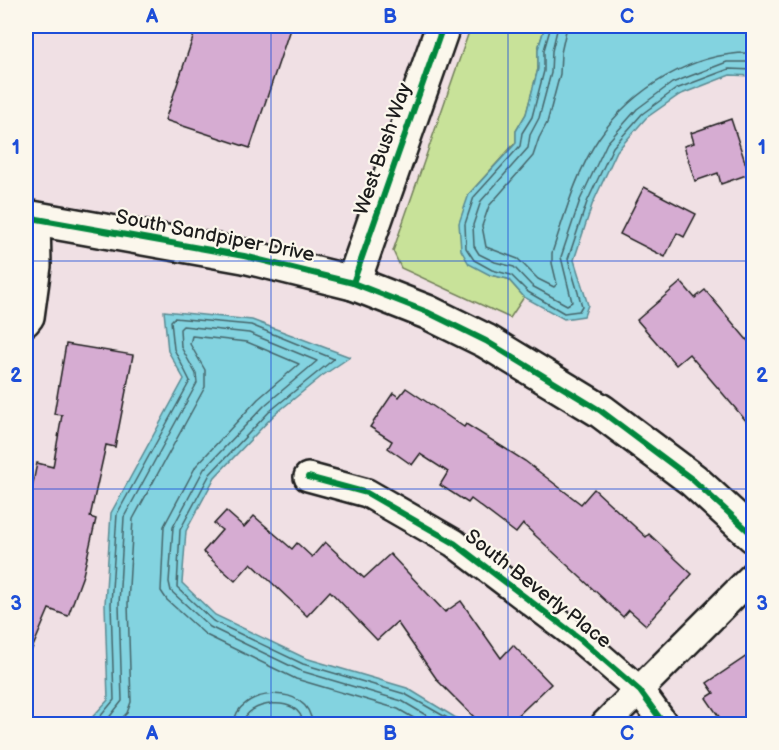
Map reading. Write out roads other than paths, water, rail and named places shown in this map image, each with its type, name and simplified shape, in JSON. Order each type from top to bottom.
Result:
[{"type":"street","name":"West Bush Way","points":[[353,282],[443,26]]},
{"type":"street","name":"South Sandpiper Drive","points":[[29,226],[223,251],[353,282],[427,312],[486,341],[567,390],[641,439],[693,480],[753,536]]},
{"type":"street","points":[[26,322],[30,317],[37,266],[29,226]]},
{"type":"street","name":"South Beverly Place","points":[[308,477],[367,493],[454,543],[579,639],[640,691],[664,724]]},
{"type":"street","points":[[605,724],[753,575]]},
{"type":"water","points":[[545,26],[753,26],[753,76],[730,75],[679,95],[646,118],[617,151],[592,205],[574,260],[588,305],[584,316],[564,319],[524,297],[508,279],[490,275],[469,264],[461,250],[459,223],[469,194],[516,143],[516,131],[526,114],[538,69],[538,49]]},
{"type":"water","points":[[164,311],[252,320],[350,357],[322,376],[274,415],[215,477],[186,531],[182,583],[215,615],[305,658],[407,688],[466,724],[291,724],[284,717],[240,724],[86,724],[108,700],[105,604],[111,513],[184,379],[168,351]]}]
